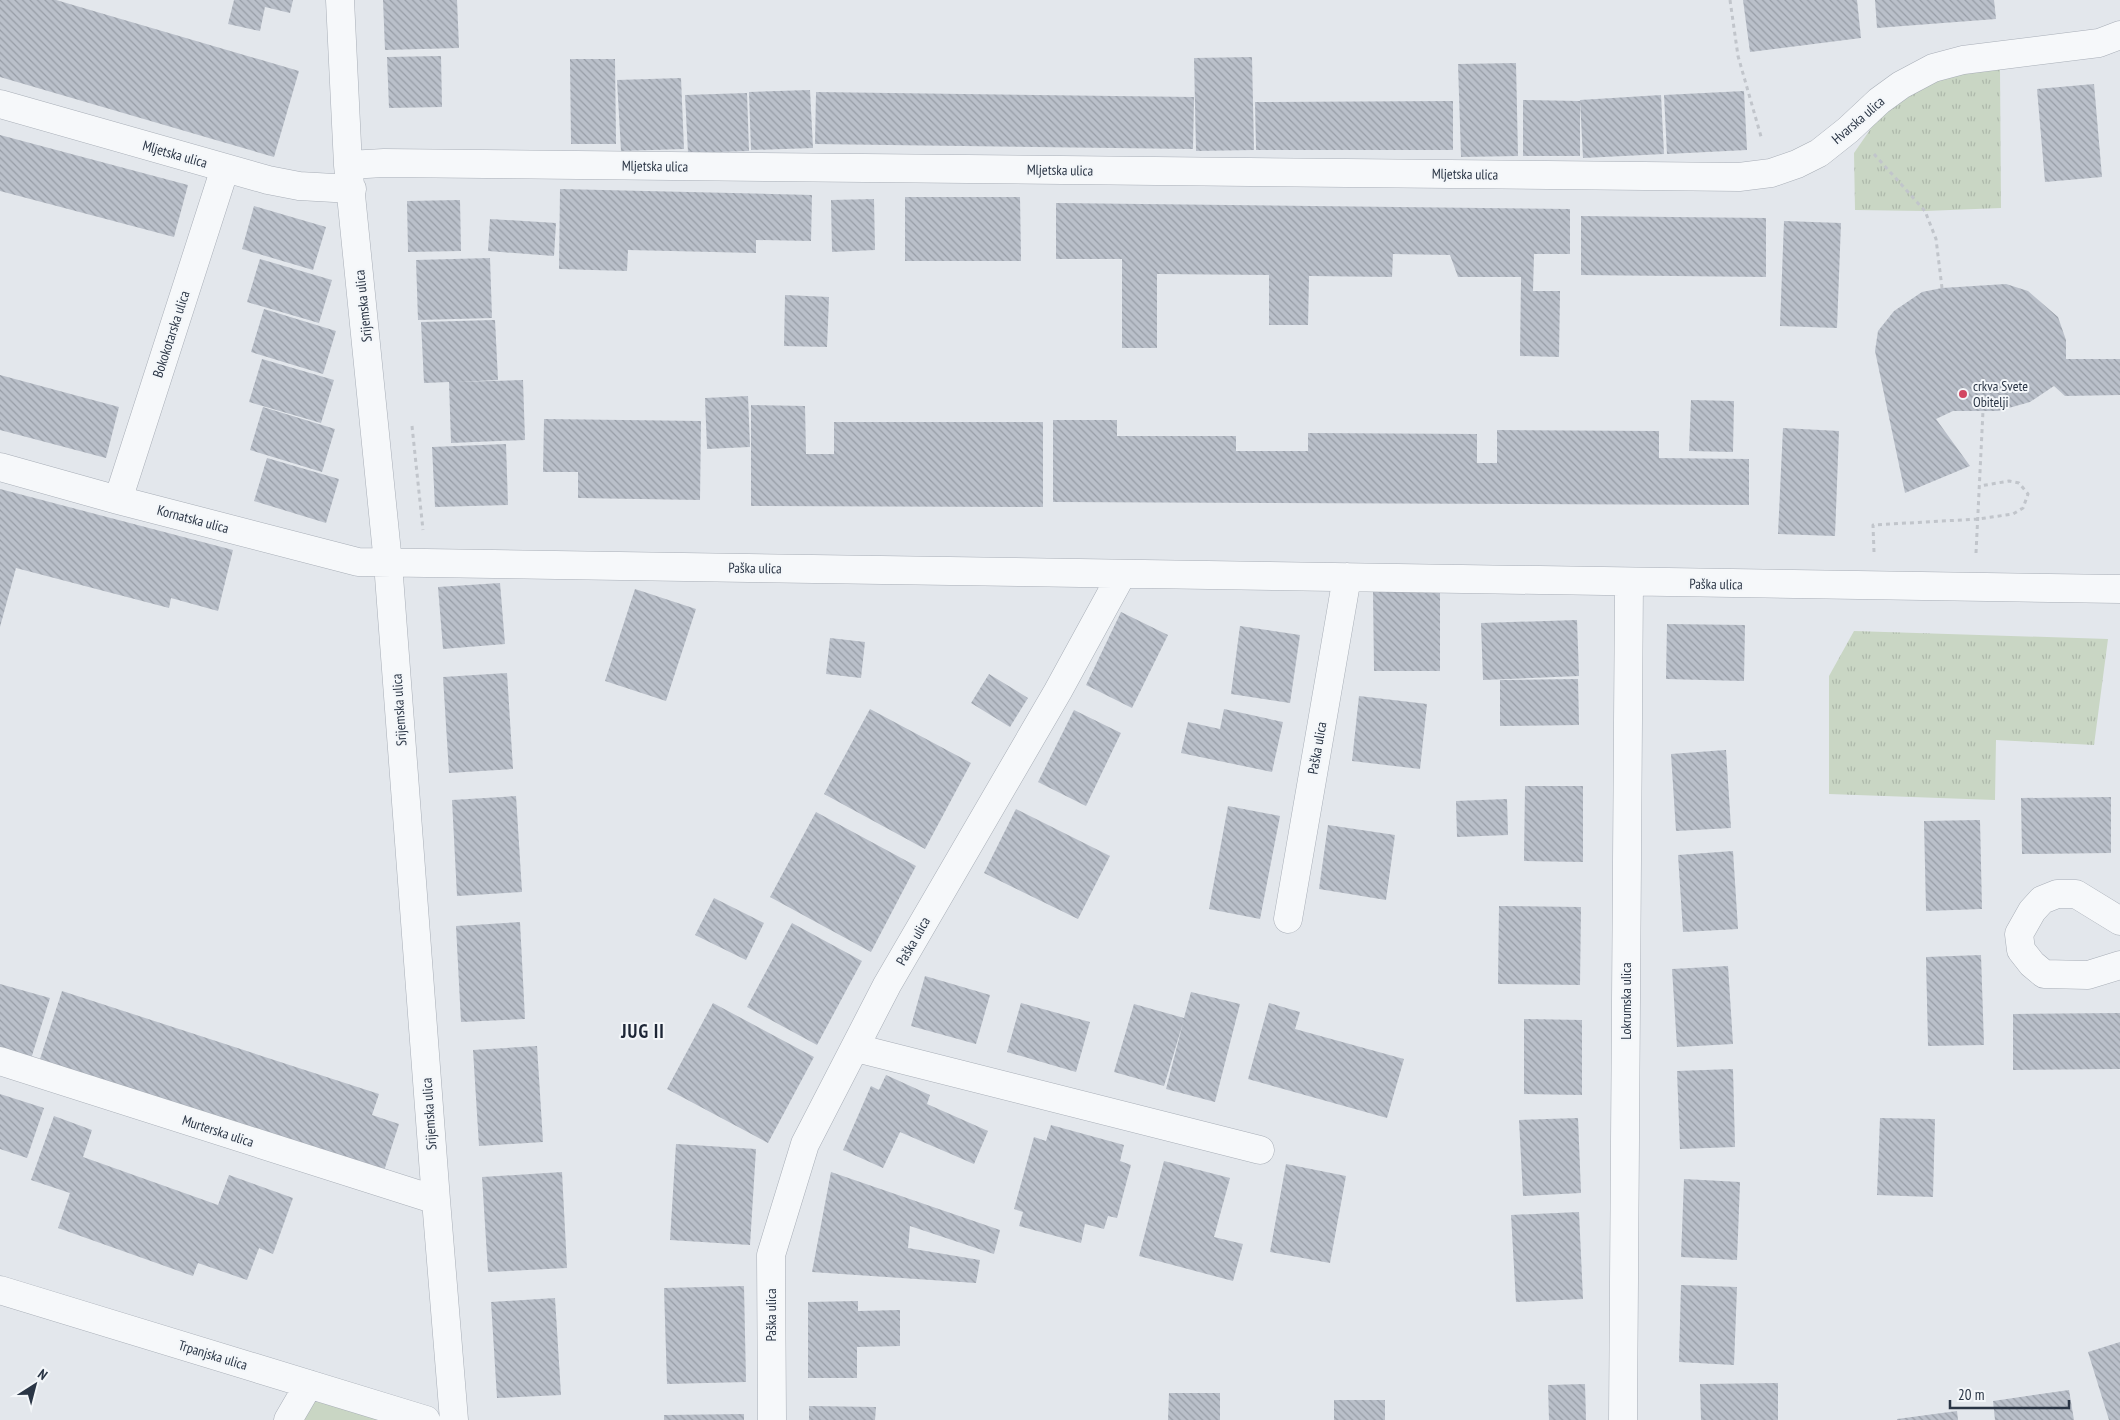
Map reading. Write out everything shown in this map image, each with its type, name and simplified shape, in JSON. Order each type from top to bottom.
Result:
[{"type":"street","name":"Srijemska ulica","points":[[340,0],[350,177],[388,564],[454,1420]]},
{"type":"street","name":"Hvarska ulica","points":[[1771,173],[1819,154],[1900,85],[1933,68],[1963,60],[2099,42],[2120,35]]},
{"type":"street","name":"Mljetska ulica","points":[[0,104],[224,168],[299,186],[414,164],[1739,177],[1771,173]]},
{"type":"street","name":"Bokokotarska ulica","points":[[118,500],[224,168]]},
{"type":"street","name":"Kornatska ulica","points":[[0,467],[118,500],[358,562],[388,564]]},
{"type":"street","name":"Paška ulica","points":[[388,564],[424,562],[2120,589]]},
{"type":"street","name":"Paška ulica","points":[[772,1420],[771,1256],[805,1144],[887,985],[1058,691],[1122,574]]},
{"type":"street","name":"Paška ulica","points":[[1288,919],[1347,577]]},
{"type":"street","name":"Lokrumska ulica","points":[[1623,1420],[1629,582]]},
{"type":"street","points":[[2120,921],[2076,894],[2057,894],[2042,900],[2032,911],[2019,934],[2021,950],[2032,964],[2044,974],[2088,975],[2120,966]]},
{"type":"street","points":[[856,1048],[1260,1150]]},
{"type":"street","name":"Murterska ulica","points":[[0,1062],[436,1200]]},
{"type":"street","name":"Trpanjska ulica","points":[[0,1290],[426,1420]]},
{"type":"street","points":[[288,1420],[309,1384]]},
{"type":"path","points":[[1730,0],[1738,56],[1771,173]]},
{"type":"path","points":[[1848,130],[1864,142],[1925,211],[1936,239],[1942,288]]},
{"type":"path","points":[[1976,559],[1984,411]]},
{"type":"path","points":[[1875,560],[1873,525],[1978,519],[2014,514],[2023,508],[2028,494],[2018,482],[2009,481],[1980,486]]},
{"type":"green space","points":[[2000,69],[2001,208],[1925,211],[1855,210],[1854,153],[1883,111],[1920,87],[1954,73]]},
{"type":"green space","points":[[1854,631],[2108,639],[2094,745],[1996,740],[1995,800],[1829,794],[1829,676]]},
{"type":"green space","points":[[314,1398],[381,1420],[301,1420]]},
{"type":"building","points":[[0,0],[56,0],[299,71],[274,157],[0,77]]},
{"type":"building","points":[[234,0],[293,0],[290,13],[265,7],[260,31],[228,24]]},
{"type":"building","points":[[383,0],[457,0],[459,48],[385,50]]},
{"type":"building","points":[[1743,0],[1857,0],[1861,38],[1750,52]]},
{"type":"building","points":[[1875,0],[1994,0],[1996,19],[1877,28]]},
{"type":"building","points":[[441,56],[442,107],[389,108],[387,57]]},
{"type":"building","points":[[1252,57],[1254,150],[1196,151],[1194,58]]},
{"type":"building","points":[[570,59],[615,59],[616,144],[571,144]]},
{"type":"building","points":[[1516,63],[1518,156],[1461,157],[1458,64]]},
{"type":"building","points":[[681,78],[684,149],[621,151],[617,80]]},
{"type":"building","points":[[2094,84],[2102,177],[2045,182],[2037,89]]},
{"type":"building","points":[[810,90],[813,148],[751,150],[749,92]]},
{"type":"building","points":[[1744,91],[1747,150],[1667,154],[1664,95]]},
{"type":"building","points":[[816,92],[1194,97],[1193,149],[815,144]]},
{"type":"building","points":[[747,93],[749,151],[688,153],[685,95]]},
{"type":"building","points":[[1661,95],[1664,154],[1583,158],[1580,100]]},
{"type":"building","points":[[1523,100],[1580,101],[1580,156],[1523,156]]},
{"type":"building","points":[[1453,101],[1453,150],[1256,150],[1255,102]]},
{"type":"building","points":[[0,135],[188,185],[174,237],[0,191]]},
{"type":"building","points":[[560,189],[812,195],[811,241],[756,240],[756,253],[628,250],[627,271],[559,269]]},
{"type":"building","points":[[905,197],[1020,197],[1021,261],[905,261]]},
{"type":"building","points":[[874,199],[875,250],[832,252],[831,200]]},
{"type":"building","points":[[460,200],[461,251],[408,252],[407,201]]},
{"type":"building","points":[[1056,203],[1570,209],[1570,254],[1534,254],[1533,291],[1560,291],[1559,357],[1520,356],[1521,277],[1458,277],[1450,255],[1393,254],[1392,277],[1309,276],[1308,325],[1269,325],[1269,275],[1157,274],[1157,348],[1122,348],[1122,259],[1056,259]]},
{"type":"building","points":[[254,206],[326,227],[313,270],[242,249]]},
{"type":"building","points":[[1581,216],[1766,218],[1766,277],[1581,275]]},
{"type":"building","points":[[490,219],[556,223],[554,256],[488,251]]},
{"type":"building","points":[[1784,221],[1841,223],[1837,328],[1780,326]]},
{"type":"building","points":[[490,258],[492,318],[418,320],[416,260]]},
{"type":"building","points":[[260,259],[332,280],[319,323],[247,302]]},
{"type":"building","name":"crkva Svete Obitelji","points":[[2006,284],[2028,291],[2058,317],[2066,340],[2066,359],[2120,359],[2120,395],[2065,396],[2054,386],[2030,402],[1998,411],[1953,411],[1936,419],[1970,466],[1905,493],[1875,351],[1878,331],[1894,311],[1922,292],[1942,288]]},
{"type":"building","points":[[785,295],[829,297],[827,347],[784,346]]},
{"type":"building","points":[[264,309],[336,331],[323,374],[251,352]]},
{"type":"building","points":[[495,320],[498,380],[455,382],[523,380],[525,440],[451,443],[449,382],[424,383],[421,322]]},
{"type":"building","points":[[262,359],[334,380],[321,423],[249,402]]},
{"type":"building","points":[[0,375],[119,407],[106,458],[0,430]]},
{"type":"building","points":[[748,396],[750,447],[707,449],[705,398]]},
{"type":"building","points":[[1691,400],[1734,401],[1733,452],[1689,451]]},
{"type":"building","points":[[751,405],[805,406],[806,454],[834,454],[834,422],[1043,422],[1043,507],[751,506]]},
{"type":"building","points":[[263,407],[335,429],[322,472],[250,450]]},
{"type":"building","points":[[544,419],[701,421],[700,500],[578,498],[578,472],[543,472]]},
{"type":"building","points":[[1053,420],[1117,420],[1117,436],[1236,436],[1236,451],[1308,451],[1308,433],[1477,434],[1477,463],[1497,463],[1497,430],[1659,431],[1659,458],[1749,459],[1749,505],[1053,502]]},
{"type":"building","points":[[1783,428],[1839,431],[1835,536],[1778,534]]},
{"type":"building","points":[[506,444],[508,505],[435,507],[432,447]]},
{"type":"building","points":[[267,458],[339,479],[326,523],[254,501]]},
{"type":"building","points":[[0,489],[233,550],[218,611],[171,598],[169,608],[16,568],[0,627]]},
{"type":"building","points":[[500,583],[505,644],[443,649],[438,587]]},
{"type":"building","points":[[635,589],[696,609],[666,701],[605,681]]},
{"type":"building","points":[[1440,589],[1440,671],[1374,671],[1373,590]]},
{"type":"building","points":[[1121,612],[1168,635],[1132,708],[1086,685]]},
{"type":"building","points":[[1577,620],[1579,676],[1483,680],[1481,623]]},
{"type":"building","points":[[1667,624],[1745,625],[1744,681],[1666,679]]},
{"type":"building","points":[[1240,626],[1300,635],[1290,703],[1231,694]]},
{"type":"building","points":[[830,638],[865,642],[861,678],[826,674]]},
{"type":"building","points":[[507,673],[513,769],[449,773],[443,677]]},
{"type":"building","points":[[989,674],[1028,698],[1010,727],[971,703]]},
{"type":"building","points":[[1578,679],[1579,725],[1500,726],[1500,680]]},
{"type":"building","points":[[1359,696],[1427,704],[1420,769],[1352,761]]},
{"type":"building","points":[[870,709],[971,763],[925,849],[824,794]]},
{"type":"building","points":[[1224,709],[1283,722],[1272,772],[1181,753],[1188,722],[1220,729]]},
{"type":"building","points":[[1074,710],[1121,733],[1086,806],[1038,782]]},
{"type":"building","points":[[1726,750],[1731,828],[1676,831],[1671,754]]},
{"type":"building","points":[[1525,786],[1583,786],[1583,862],[1524,861]]},
{"type":"building","points":[[516,796],[522,892],[457,896],[452,800]]},
{"type":"building","points":[[2111,797],[2111,853],[2022,854],[2021,798]]},
{"type":"building","points":[[1507,799],[1508,835],[1457,837],[1456,801]]},
{"type":"building","points":[[1228,806],[1280,816],[1260,919],[1209,909]]},
{"type":"building","points":[[1016,809],[1110,856],[1078,919],[984,873]]},
{"type":"building","points":[[816,812],[916,866],[871,952],[770,897]]},
{"type":"building","points":[[1980,820],[1982,909],[1926,911],[1924,821]]},
{"type":"building","points":[[1328,825],[1395,835],[1386,900],[1319,889]]},
{"type":"building","points":[[1733,851],[1738,929],[1683,932],[1678,855]]},
{"type":"building","points":[[714,898],[764,923],[746,960],[695,935]]},
{"type":"building","points":[[1499,906],[1581,907],[1580,985],[1498,984]]},
{"type":"building","points":[[520,922],[525,1019],[461,1022],[456,926]]},
{"type":"building","points":[[792,923],[862,961],[817,1045],[747,1007]]},
{"type":"building","points":[[1981,955],[1984,1045],[1928,1046],[1926,957]]},
{"type":"building","points":[[1728,966],[1733,1044],[1677,1047],[1672,969]]},
{"type":"building","points":[[925,976],[990,995],[976,1044],[911,1026]]},
{"type":"building","points":[[0,984],[50,998],[30,1062],[0,1053]]},
{"type":"building","points":[[62,991],[379,1094],[372,1115],[399,1124],[383,1174],[39,1062]]},
{"type":"building","points":[[1191,992],[1240,1004],[1215,1102],[1166,1089],[1183,1023],[1164,1086],[1114,1072],[1134,1004],[1184,1018]]},
{"type":"building","points":[[713,1003],[814,1057],[768,1143],[667,1089]]},
{"type":"building","points":[[1021,1003],[1090,1022],[1076,1072],[1007,1052]]},
{"type":"building","points":[[1269,1003],[1300,1012],[1295,1029],[1404,1059],[1387,1118],[1248,1079]]},
{"type":"building","points":[[2120,1013],[2120,1069],[2013,1070],[2013,1014]]},
{"type":"building","points":[[1524,1019],[1582,1020],[1582,1095],[1524,1094]]},
{"type":"building","points":[[537,1046],[543,1142],[479,1146],[473,1050]]},
{"type":"building","points":[[1733,1069],[1735,1147],[1680,1149],[1677,1071]]},
{"type":"building","points":[[886,1075],[930,1095],[927,1104],[988,1131],[974,1164],[900,1132],[883,1168],[843,1150],[871,1086],[879,1090]]},
{"type":"building","points":[[0,1094],[44,1108],[27,1158],[0,1149]]},
{"type":"building","points":[[54,1116],[92,1130],[83,1157],[218,1205],[229,1175],[293,1198],[273,1254],[259,1248],[247,1280],[198,1263],[193,1276],[58,1228],[70,1193],[31,1180]]},
{"type":"building","points":[[1578,1118],[1581,1193],[1523,1196],[1519,1120]]},
{"type":"building","points":[[1880,1118],[1935,1119],[1933,1197],[1877,1195]]},
{"type":"building","points":[[1051,1125],[1124,1145],[1120,1161],[1131,1165],[1117,1218],[1108,1216],[1104,1229],[1085,1224],[1081,1243],[1019,1226],[1023,1212],[1014,1209],[1034,1137],[1046,1141]]},
{"type":"building","points":[[676,1144],[756,1149],[750,1245],[670,1240]]},
{"type":"building","points":[[1164,1161],[1230,1178],[1214,1237],[1243,1244],[1233,1281],[1139,1256]]},
{"type":"building","points":[[1286,1164],[1346,1176],[1330,1263],[1270,1252]]},
{"type":"building","points":[[562,1172],[567,1268],[488,1272],[482,1177]]},
{"type":"building","points":[[831,1172],[1000,1230],[994,1254],[910,1226],[908,1248],[980,1260],[976,1283],[812,1272]]},
{"type":"building","points":[[1684,1179],[1740,1182],[1737,1260],[1681,1257]]},
{"type":"building","points":[[1579,1212],[1583,1299],[1516,1302],[1511,1215]]},
{"type":"building","points":[[1681,1285],[1737,1287],[1734,1365],[1679,1362]]},
{"type":"building","points":[[744,1286],[746,1382],[667,1384],[664,1288]]},
{"type":"building","points":[[555,1298],[561,1395],[497,1398],[491,1302]]},
{"type":"building","points":[[858,1301],[858,1311],[900,1310],[900,1346],[857,1347],[857,1378],[808,1378],[808,1302]]},
{"type":"building","points":[[2120,1342],[2120,1420],[2109,1420],[2088,1352]]},
{"type":"building","points":[[1778,1383],[1778,1420],[1701,1420],[1700,1384]]},
{"type":"building","points":[[1585,1384],[1586,1420],[1549,1420],[1548,1385]]},
{"type":"building","points":[[2069,1390],[2074,1420],[1995,1420],[1993,1401]]},
{"type":"building","points":[[1169,1393],[1220,1393],[1220,1420],[1168,1420]]},
{"type":"building","points":[[1334,1400],[1385,1400],[1385,1420],[1334,1420]]},
{"type":"building","points":[[809,1406],[876,1407],[875,1420],[809,1420]]},
{"type":"building","points":[[1957,1411],[1958,1420],[1897,1420],[1897,1419]]},
{"type":"building","points":[[744,1414],[744,1420],[664,1420],[664,1415]]},
{"type":"place","name":"crkva Svete Obitelji","points":[[1963,394]]},
{"type":"district","name":"JUG II","points":[[643,1031]]}]
